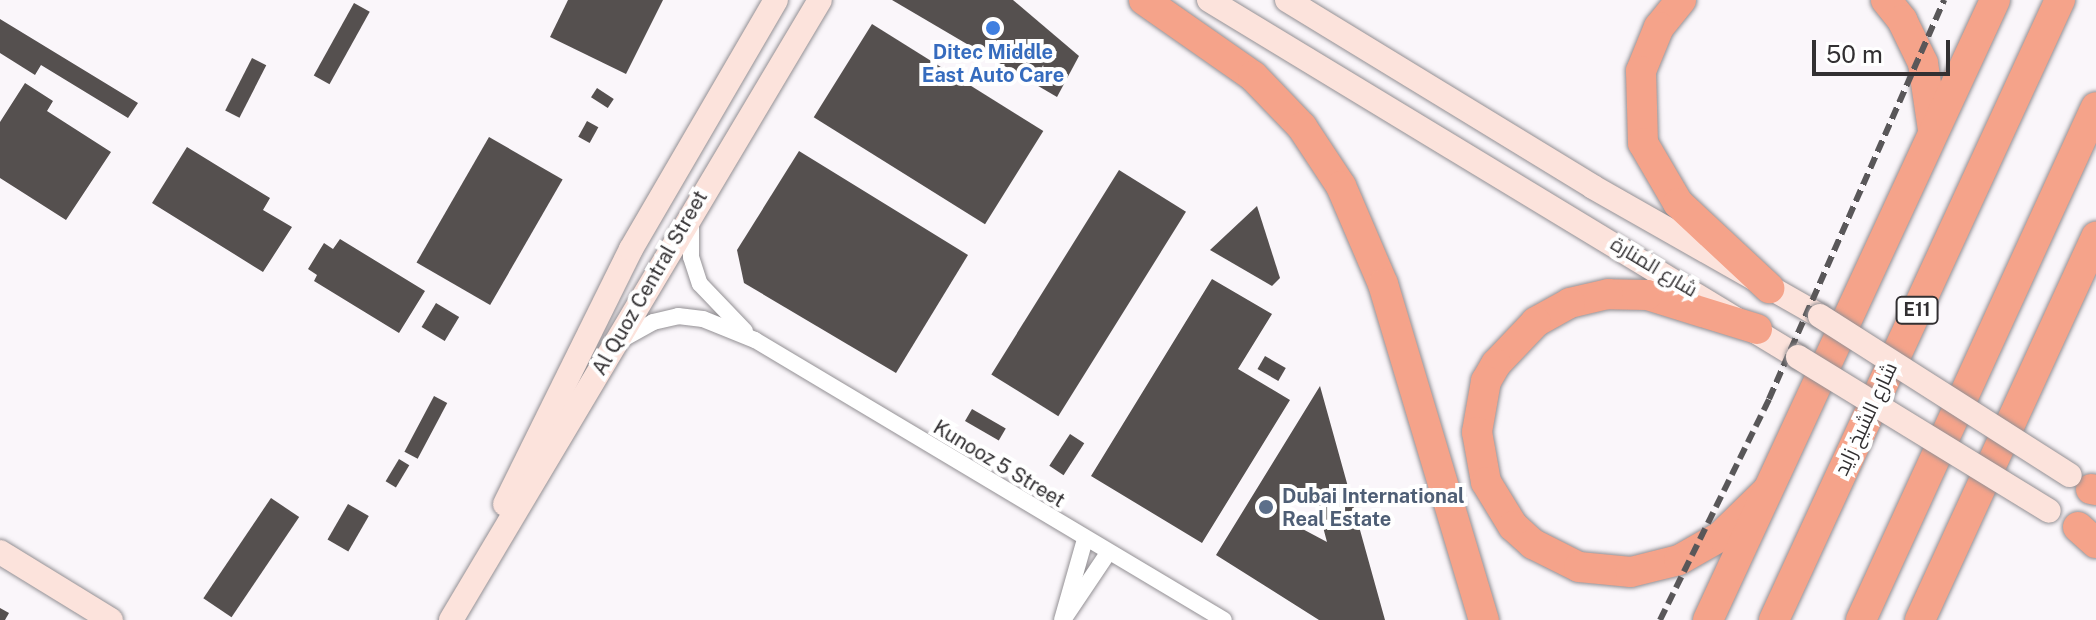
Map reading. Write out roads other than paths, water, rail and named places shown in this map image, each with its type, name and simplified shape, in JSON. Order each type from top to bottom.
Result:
[{"type":"highway","points":[[1144,0],[1253,76],[1302,127],[1341,186],[1383,284],[1484,620]]},
{"type":"highway","points":[[1681,0],[1659,27],[1641,71],[1638,119],[1643,143],[1678,203],[1769,288]]},
{"type":"highway","points":[[1886,0],[1902,20],[1923,63],[1933,131]]},
{"type":"highway","points":[[1708,620],[1995,0]]},
{"type":"highway","name":"شارع الشيخ زايد","points":[[1774,620],[2060,0]]},
{"type":"highway","points":[[1861,620],[2096,107]]},
{"type":"highway","points":[[1920,620],[2096,237]]},
{"type":"highway","points":[[2042,356],[2096,286]]},
{"type":"highway","points":[[1757,329],[1647,295],[1608,294],[1570,303],[1536,322],[1501,356],[1486,381],[1477,432],[1486,482],[1513,526],[1533,544],[1579,567],[1631,572],[1679,560],[1721,536],[1767,491]]},
{"type":"highway","points":[[1936,620],[1947,562]]},
{"type":"main road","name":"Al Quoz Central Street","points":[[484,568],[500,516],[624,263],[776,0]]},
{"type":"main road","name":"Al Quoz Central Street","points":[[451,620],[691,211],[820,0]]},
{"type":"main road","name":"شارع المنارة","points":[[1209,0],[1757,329],[2090,536]]},
{"type":"main road","name":"شارع المنارة","points":[[1287,0],[1593,187],[1820,316],[2088,487]]},
{"type":"main road","points":[[0,552],[111,620]]},
{"type":"street","name":"Kunooz 5 Street","points":[[691,211],[691,257],[700,284],[755,340]]},
{"type":"street","name":"Kunooz 5 Street","points":[[613,344],[653,322],[678,316],[703,319],[755,340],[1224,620]]},
{"type":"street","points":[[1062,620],[1085,539]]},
{"type":"street","points":[[1062,620],[1108,553]]},
{"type":"railway","points":[[1660,620],[1769,399],[1944,0]]},
{"type":"place","name":"Ditec Middle East Auto Care","points":[[993,28]]},
{"type":"place","name":"Dubai International Real Estate","points":[[1266,507]]}]
